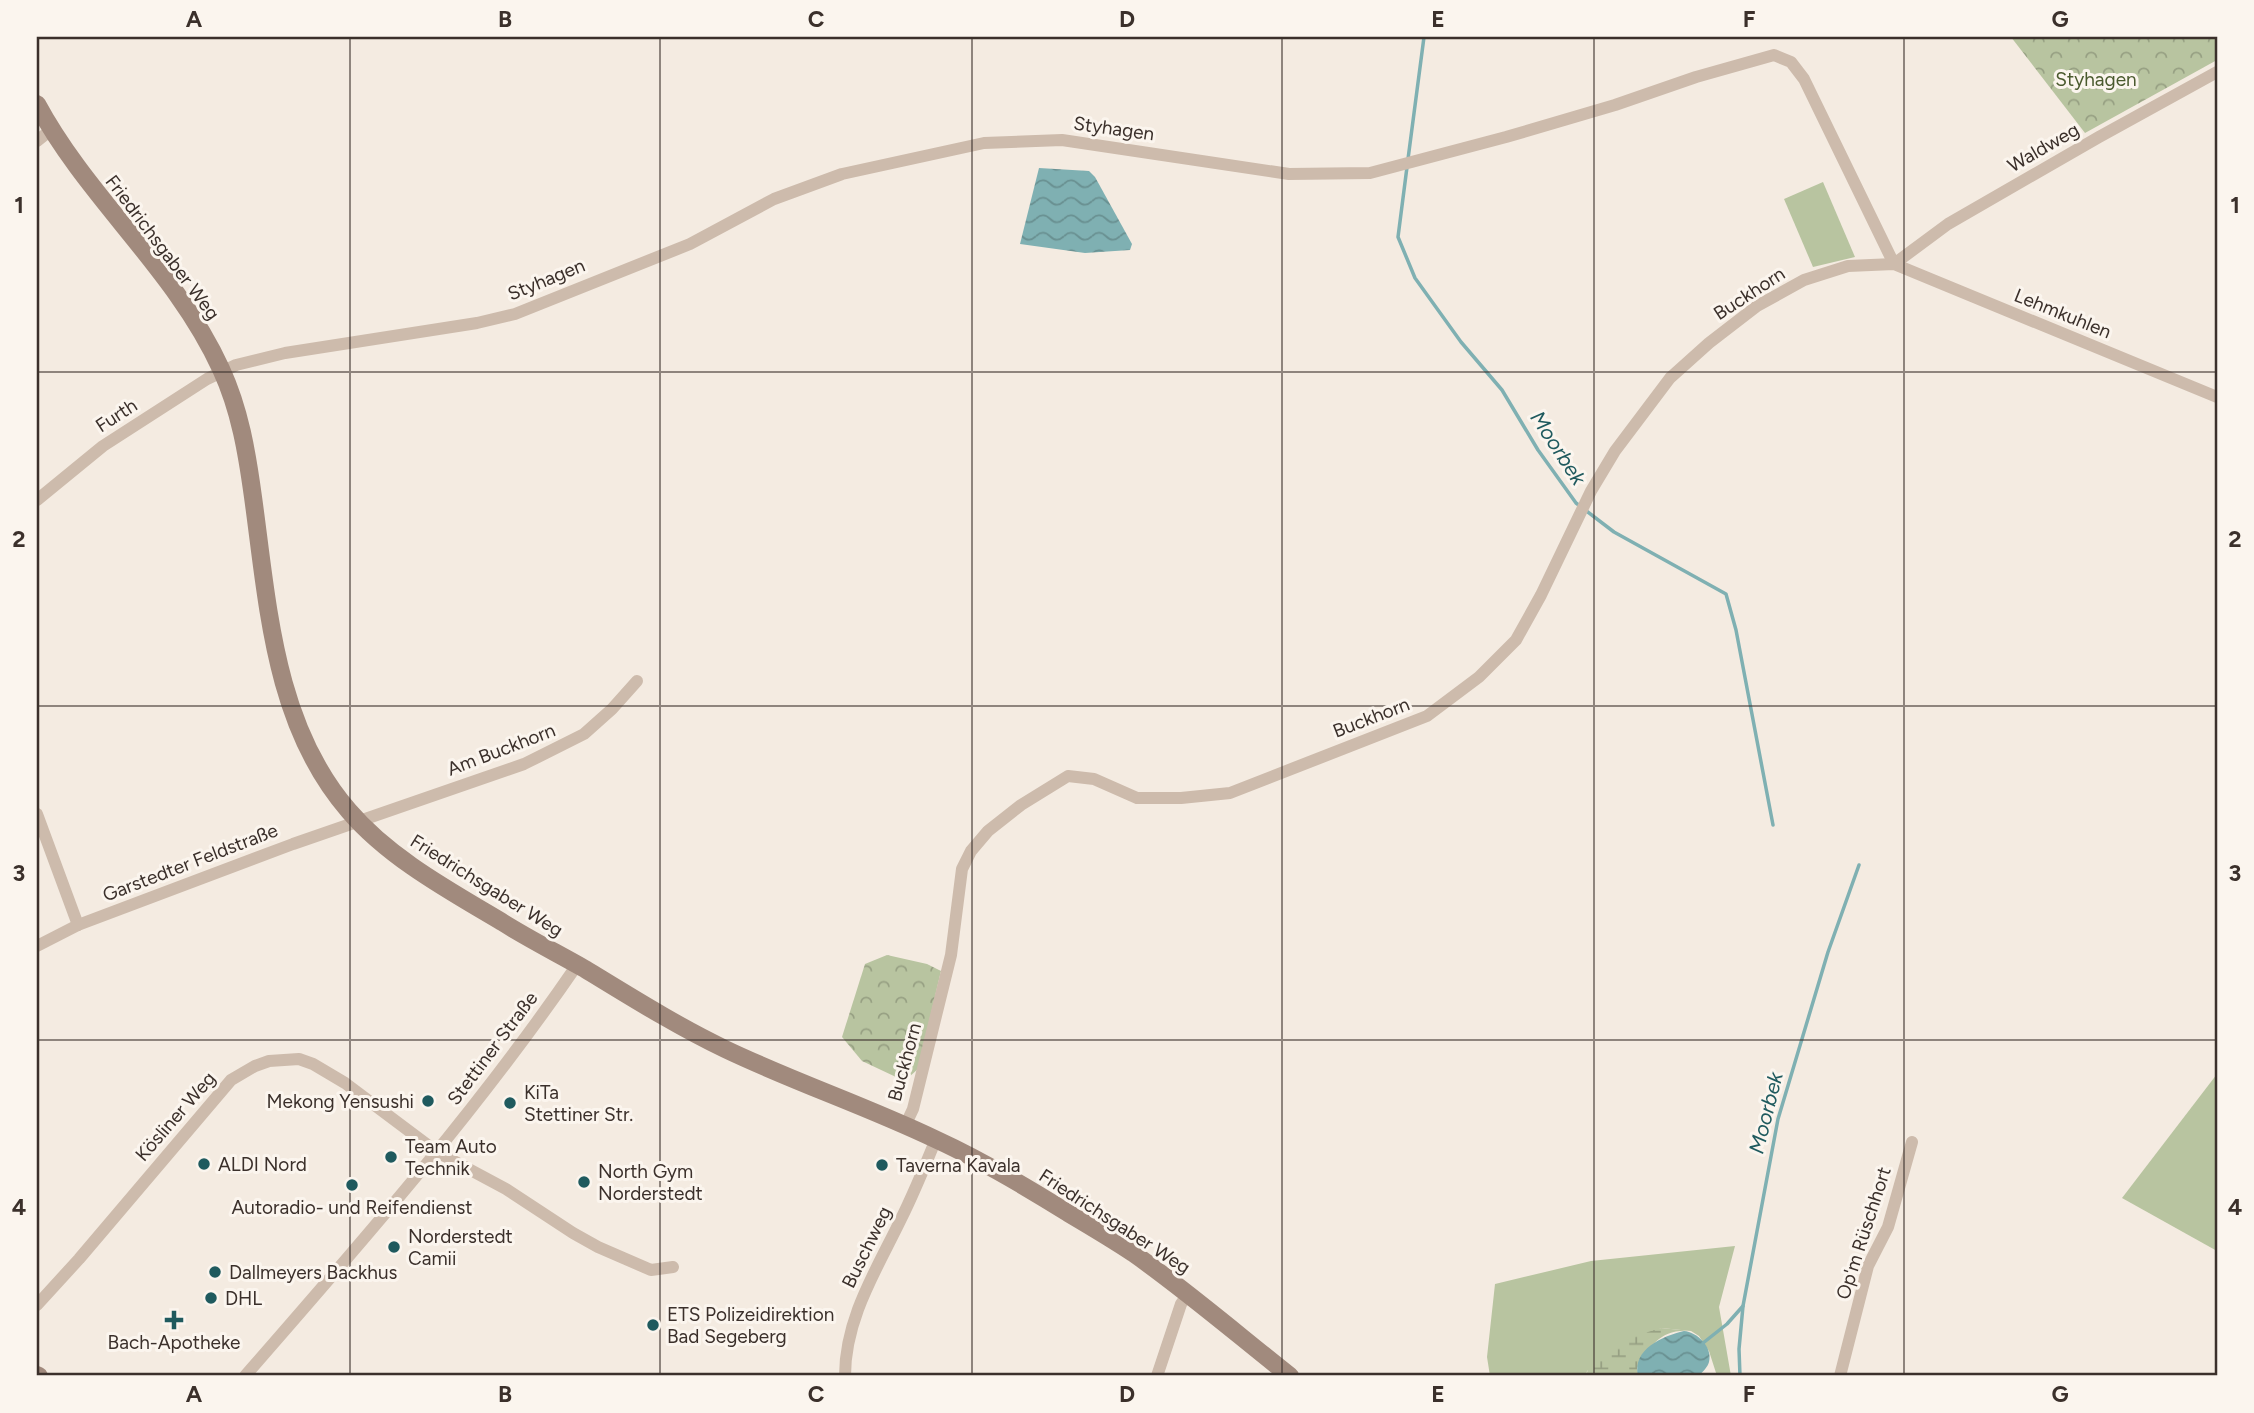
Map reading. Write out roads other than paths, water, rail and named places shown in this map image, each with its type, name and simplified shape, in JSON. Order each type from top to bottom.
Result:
[{"type":"main road","name":"Friedrichsgaber Weg","points":[[37,104],[76,165],[200,328],[222,371],[236,407],[246,447],[272,632],[287,697],[301,732],[326,779],[359,822],[407,861],[466,901],[723,1048],[936,1139],[996,1170],[1065,1211],[1132,1252],[1290,1376]]},
{"type":"street","name":"Styhagen","points":[[222,371],[285,353],[477,323],[515,314],[690,244],[774,199],[842,174],[984,143],[1062,140],[1289,174],[1370,173],[1603,108],[1774,55],[1791,62],[1804,79],[1894,264]]},
{"type":"street","name":"Waldweg","points":[[1894,264],[1948,224],[2217,72]]},
{"type":"street","points":[[37,142],[52,130]]},
{"type":"street","name":"Lehmkuhlen","points":[[1894,264],[2217,397]]},
{"type":"street","name":"Buckhorn","points":[[905,1126],[913,1109],[951,955],[962,869],[971,851],[988,831],[1021,805],[1068,776],[1094,779],[1137,799],[1230,793],[1427,716],[1479,677],[1516,640],[1582,510],[1615,452],[1670,378],[1757,306],[1804,279],[1848,266],[1894,264]]},
{"type":"street","name":"Furth","points":[[37,500],[103,446],[222,371]]},
{"type":"street","name":"Am Buckhorn","points":[[359,822],[524,764],[572,742],[612,709],[637,681]]},
{"type":"street","points":[[37,814],[78,925]]},
{"type":"street","name":"Garstedter Feldstraße","points":[[37,946],[78,925],[359,822]]},
{"type":"street","name":"Stettiner Straße","points":[[246,1376],[437,1153],[503,1068],[577,965]]},
{"type":"street","name":"Kösliner Weg","points":[[37,1306],[231,1080],[255,1066],[282,1059],[299,1059],[329,1071],[437,1153],[506,1189],[598,1247],[652,1270],[673,1267]]},
{"type":"street","name":"Buschweg","points":[[845,1376],[850,1329],[858,1307],[908,1206],[936,1139]]},
{"type":"street","name":"Op'm Rüschhort","points":[[1840,1376],[1868,1266],[1888,1227],[1912,1142]]},
{"type":"street","points":[[1157,1376],[1181,1304],[1188,1294]]},
{"type":"water","points":[[1039,168],[1089,171],[1095,177],[1132,244],[1130,250],[1085,253],[1020,244]]},
{"type":"water","points":[[1684,1331],[1699,1337],[1709,1351],[1708,1364],[1699,1376],[1638,1376],[1637,1367],[1644,1351],[1667,1336]]},
{"type":"waterway","name":"Moorbek","points":[[1408,159],[1424,37]]},
{"type":"waterway","name":"Moorbek","points":[[1407,167],[1398,237],[1415,278],[1461,342],[1502,390],[1538,450],[1576,503],[1614,532],[1726,594],[1736,630],[1773,825]]},
{"type":"waterway","name":"Moorbek","points":[[1740,1376],[1739,1349],[1743,1306],[1778,1119],[1828,952],[1859,865]]},
{"type":"waterway","points":[[1703,1343],[1727,1324],[1743,1306]]},
{"type":"place","name":"Mekong Yensushi","points":[[428,1101]]},
{"type":"place","name":"KiTa Stettiner Str.","points":[[510,1103]]},
{"type":"place","name":"Team Auto Technik","points":[[391,1157]]},
{"type":"place","name":"ALDI Nord","points":[[204,1164]]},
{"type":"place","name":"Taverna Kavala","points":[[882,1165]]},
{"type":"place","name":"North Gym Norderstedt","points":[[584,1182]]},
{"type":"place","name":"Autoradio- und Reifendienst","points":[[352,1185]]},
{"type":"place","name":"Norderstedt Camii","points":[[394,1247]]},
{"type":"place","name":"Dallmeyers Backhus","points":[[215,1272]]},
{"type":"place","name":"DHL","points":[[211,1298]]},
{"type":"place","name":"Bach-Apotheke","points":[[174,1320]]},
{"type":"place","name":"ETS Polizeidirektion Bad Segeberg","points":[[653,1325]]}]
